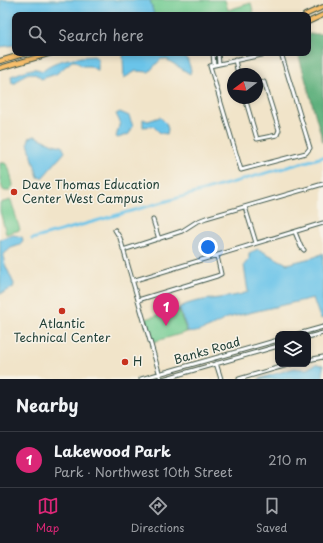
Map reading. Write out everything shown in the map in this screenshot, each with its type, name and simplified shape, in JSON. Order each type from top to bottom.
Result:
[{"type":"main road","points":[[311,12],[323,7]]},
{"type":"main road","points":[[311,21],[323,16]]},
{"type":"main road","points":[[0,61],[17,56]]},
{"type":"main road","points":[[0,68],[42,56]]},
{"type":"street","points":[[213,56],[214,65]]},
{"type":"street","points":[[218,56],[219,64]]},
{"type":"street","points":[[256,56],[210,66],[241,170],[309,150],[310,148],[282,56]]},
{"type":"street","points":[[235,60],[237,68]]},
{"type":"street","points":[[247,104],[257,139],[278,133],[263,82]]},
{"type":"street","points":[[123,250],[182,231],[206,218],[323,184]]},
{"type":"street","points":[[245,207],[256,243]]},
{"type":"street","points":[[153,220],[158,239]]},
{"type":"street","points":[[132,281],[295,232],[323,222]]},
{"type":"street","points":[[115,230],[120,238],[161,377]]},
{"type":"street","points":[[295,232],[301,247],[304,250]]},
{"type":"street","points":[[138,300],[217,276],[220,274],[216,256]]},
{"type":"street","points":[[309,331],[323,327]]},
{"type":"street","points":[[311,336],[323,333]]},
{"type":"street","name":"Banks Road","points":[[161,377],[275,341]]},
{"type":"street","name":"Banks Road","points":[[141,379],[161,377],[275,347]]},
{"type":"street","points":[[311,359],[323,357]]},
{"type":"street","points":[[216,363],[221,379]]},
{"type":"street","points":[[239,379],[281,367]]},
{"type":"green space","points":[[150,0],[225,0],[228,10],[251,3],[253,12],[153,12]]},
{"type":"green space","points":[[311,34],[323,34],[323,142],[299,56],[311,56]]},
{"type":"green space","points":[[0,163],[5,163],[9,168],[13,185],[10,191],[3,190],[0,181]]},
{"type":"green space","points":[[11,200],[20,230],[6,234],[0,211],[0,203]]},
{"type":"green space","points":[[178,309],[187,332],[153,342],[146,319]]},
{"type":"water","points":[[0,0],[150,0],[153,12],[12,12],[12,45],[0,47]]},
{"type":"water","points":[[94,56],[98,59],[98,71],[90,66],[82,66],[76,61],[72,61],[56,74],[41,79],[31,73],[22,77],[16,83],[12,83],[11,76],[27,70],[39,69],[42,71],[59,61]]},
{"type":"water","points":[[123,56],[183,57],[187,58],[191,70],[190,74],[166,59],[161,59],[149,72],[136,71],[124,78]]},
{"type":"water","points":[[120,112],[129,116],[133,126],[129,134],[118,138],[116,137],[120,122],[116,114]]},
{"type":"water","points":[[160,117],[166,123],[168,129],[167,134],[160,133],[153,126],[143,127],[143,119],[148,121]]},
{"type":"water","points":[[35,136],[53,144],[62,146],[65,152],[42,178],[38,177],[28,143],[29,138]]},
{"type":"water","points":[[14,235],[22,237],[23,240],[20,245],[11,248],[3,255],[5,264],[14,284],[13,288],[0,294],[0,239]]},
{"type":"water","points":[[258,249],[287,264],[315,257],[323,253],[323,319],[320,318],[313,298],[227,318],[197,332],[188,332],[179,308],[194,302],[240,295],[248,292],[244,265],[249,259],[249,253]]},
{"type":"water","points":[[316,364],[323,365],[323,379],[258,379],[294,368],[306,369]]},
{"type":"waterway","points":[[32,239],[323,157]]},
{"type":"place","name":"Dave Thomas Education Center West Campus","points":[[14,192]]},
{"type":"place","name":"Atlantic Technical Center","points":[[62,311]]},
{"type":"place","name":"Lakewood Park","points":[[166,326]]},
{"type":"place","name":"H","points":[[125,362]]}]
